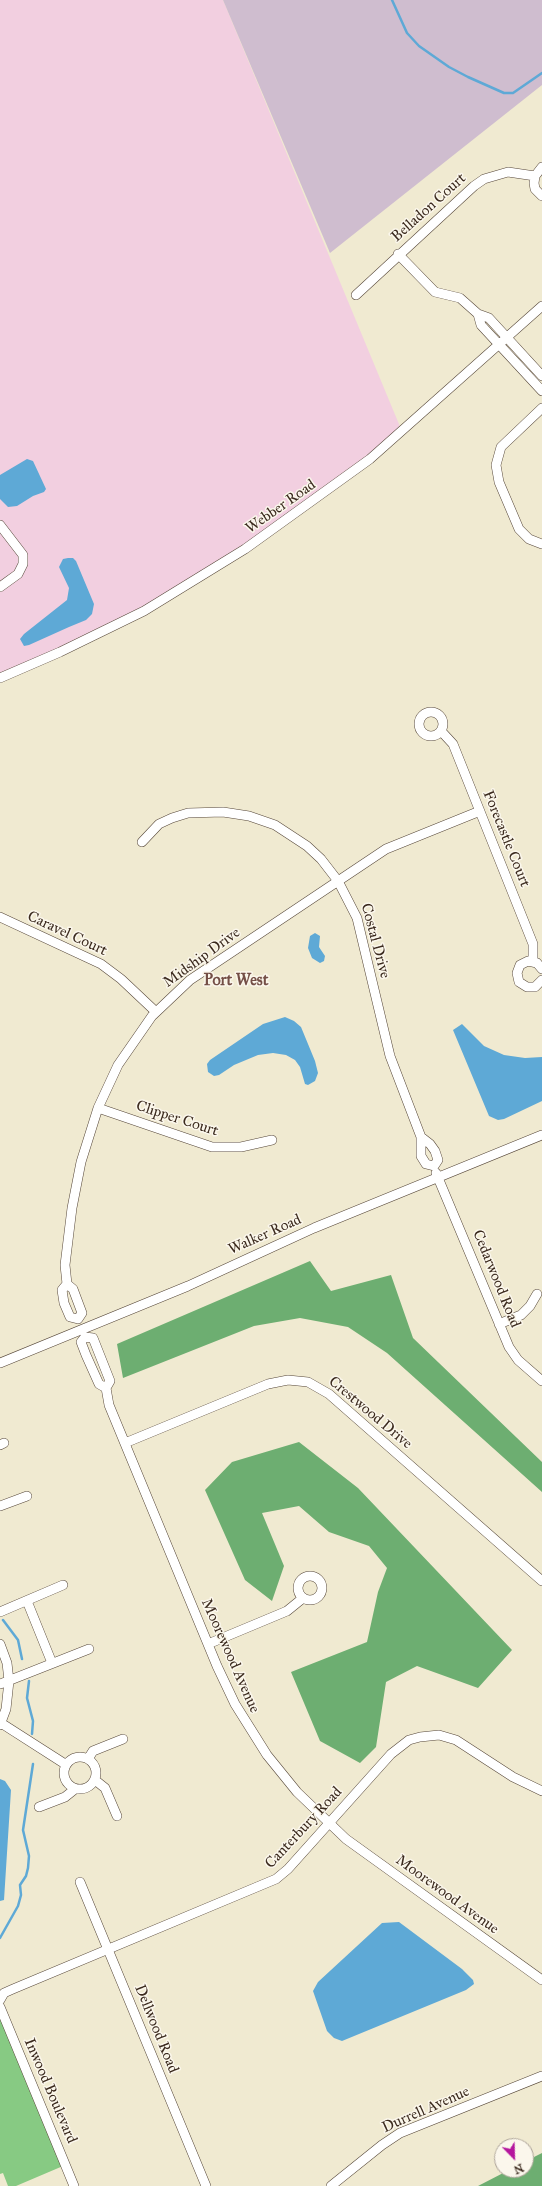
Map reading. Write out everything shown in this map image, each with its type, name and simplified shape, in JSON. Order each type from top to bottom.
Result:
[{"type":"street","points":[[542,167],[535,176],[536,189],[542,196]]},
{"type":"street","name":"Belladon Court","points":[[356,295],[398,254],[474,186],[484,179],[508,172],[520,172],[535,176]]},
{"type":"street","points":[[398,254],[435,292],[460,298],[478,314],[489,318],[508,337],[542,376]]},
{"type":"street","name":"Webber Road","points":[[0,678],[60,652],[144,611],[245,549],[301,511],[370,459],[542,306]]},
{"type":"street","points":[[478,314],[481,325],[542,391]]},
{"type":"street","points":[[542,408],[501,447],[496,464],[499,482],[519,529],[529,539],[542,544]]},
{"type":"street","points":[[0,525],[23,555],[22,569],[0,587]]},
{"type":"street","name":"Forecastle Court","points":[[441,731],[453,744],[533,944],[533,962]]},
{"type":"street","name":"Midship Drive","points":[[78,1319],[82,1314],[73,1289],[67,1284],[65,1265],[72,1208],[81,1162],[98,1108],[118,1065],[135,1038],[156,1012],[190,980],[338,881],[391,847],[480,811]]},
{"type":"street","name":"Costal Drive","points":[[142,842],[159,824],[180,815],[210,812],[235,813],[275,826],[296,838],[321,859],[338,881],[357,918],[384,1037],[403,1094],[421,1137],[421,1156],[426,1164],[434,1166]]},
{"type":"street","name":"Caravel Court","points":[[0,917],[101,964],[121,979],[156,1012]]},
{"type":"street","points":[[542,969],[533,962],[524,963],[518,969],[517,974],[519,982],[531,988],[539,985],[542,980]]},
{"type":"street","name":"Clipper Court","points":[[98,1108],[212,1147],[241,1147],[272,1140]]},
{"type":"street","name":"Walker Road","points":[[0,1363],[84,1333],[301,1234],[542,1135]]},
{"type":"street","name":"Costal Drive","points":[[421,1137],[430,1144],[435,1151],[438,1160],[434,1166]]},
{"type":"street","name":"Costal Drive","points":[[434,1166],[438,1178]]},
{"type":"street","name":"Cedarwood Road","points":[[438,1178],[499,1324],[514,1354],[542,1381]]},
{"type":"street","name":"Midship Drive","points":[[67,1284],[62,1290],[64,1303],[70,1317],[78,1319]]},
{"type":"street","points":[[499,1324],[521,1315],[530,1306],[537,1294]]},
{"type":"street","name":"Midship Drive","points":[[78,1319],[84,1333]]},
{"type":"street","name":"Moorewood Avenue","points":[[84,1333],[93,1338],[110,1381],[106,1388],[110,1405],[208,1644],[232,1698],[260,1746],[297,1792],[329,1824],[364,1852],[542,1980]]},
{"type":"street","name":"Crestwood Drive","points":[[125,1443],[268,1384],[288,1380],[308,1382],[329,1394],[542,1581]]},
{"type":"street","points":[[0,1506],[27,1496]]},
{"type":"street","points":[[0,1612],[63,1585]]},
{"type":"street","points":[[208,1644],[287,1611],[303,1598]]},
{"type":"street","points":[[27,1600],[52,1663]]},
{"type":"street","points":[[0,1644],[7,1663],[9,1681],[7,1702],[1,1724],[64,1764]]},
{"type":"street","points":[[0,1684],[90,1649]]},
{"type":"street","name":"Canterbury Road","points":[[0,2002],[13,1989],[271,1882],[288,1869],[391,1754],[409,1740],[438,1735],[456,1740],[512,1777],[542,1791]]},
{"type":"street","points":[[88,1759],[94,1751],[123,1739]]},
{"type":"street","points":[[39,1807],[65,1797],[75,1789],[87,1787],[95,1780],[96,1768],[88,1759],[76,1758],[64,1764]]},
{"type":"street","points":[[64,1764],[64,1778],[69,1786],[75,1789]]},
{"type":"street","points":[[95,1780],[105,1788],[117,1816]]},
{"type":"street","name":"Dellwood Road","points":[[80,1882],[206,2186]]},
{"type":"street","name":"Inwood Boulevard","points":[[0,2002],[74,2186]]},
{"type":"street","name":"Durrell Avenue","points":[[331,2186],[382,2145],[400,2133],[542,2076]]},
{"type":"shaded area","points":[[0,0],[223,0],[401,429],[382,446],[277,523],[158,600],[91,634],[0,674]]},
{"type":"shaded area","points":[[223,0],[542,0],[542,85],[330,253]]},
{"type":"green space","points":[[310,1261],[331,1291],[391,1275],[413,1338],[542,1462],[542,1492],[387,1353],[348,1327],[300,1318],[254,1326],[123,1378],[117,1344]]},
{"type":"green space","points":[[299,1442],[358,1488],[512,1650],[478,1688],[417,1666],[386,1682],[376,1747],[360,1763],[320,1741],[291,1672],[367,1642],[378,1592],[387,1568],[369,1546],[329,1532],[299,1506],[262,1513],[284,1566],[272,1601],[245,1580],[205,1490],[232,1462]]},
{"type":"green space","points":[[0,2016],[63,2166],[16,2186],[8,2186],[3,2173],[0,2174]]},
{"type":"green space","points":[[542,2153],[542,2186],[478,2186],[494,2178],[534,2178],[534,2157]]},
{"type":"water","points":[[27,459],[33,461],[46,489],[44,492],[33,496],[17,506],[8,507],[0,499],[0,475]]},
{"type":"water","points":[[73,558],[76,561],[94,604],[92,614],[86,620],[24,646],[20,639],[24,634],[67,600],[69,588],[59,567],[63,559]]},
{"type":"water","points":[[315,933],[320,936],[319,947],[325,956],[324,961],[320,963],[312,958],[308,948],[310,936]]},
{"type":"water","points":[[285,1017],[294,1021],[301,1027],[315,1061],[318,1073],[315,1081],[308,1085],[305,1084],[300,1067],[295,1060],[286,1055],[273,1053],[258,1055],[234,1065],[219,1075],[214,1076],[208,1072],[207,1064],[210,1060],[263,1024]]},
{"type":"water","points":[[462,1024],[484,1046],[504,1055],[525,1058],[542,1057],[542,1101],[504,1119],[498,1120],[489,1116],[453,1030]]},
{"type":"water","points":[[0,1779],[5,1781],[11,1790],[4,1900],[0,1901]]},
{"type":"water","points":[[399,1922],[462,1969],[473,1980],[474,1984],[466,1990],[342,2041],[334,2038],[327,2031],[313,1991],[318,1982],[382,1923]]},
{"type":"waterway","points":[[392,0],[407,33],[419,46],[449,67],[468,77],[504,93],[513,93],[542,73]]},
{"type":"waterway","points":[[3,1620],[18,1640],[22,1659]]},
{"type":"waterway","points":[[29,1681],[27,1698],[33,1721],[32,1734]]},
{"type":"waterway","points":[[0,1938],[18,1906],[21,1895],[20,1885],[26,1876],[28,1868],[29,1856],[23,1830],[33,1764]]},
{"type":"district","name":"Port West","points":[[236,981]]}]
